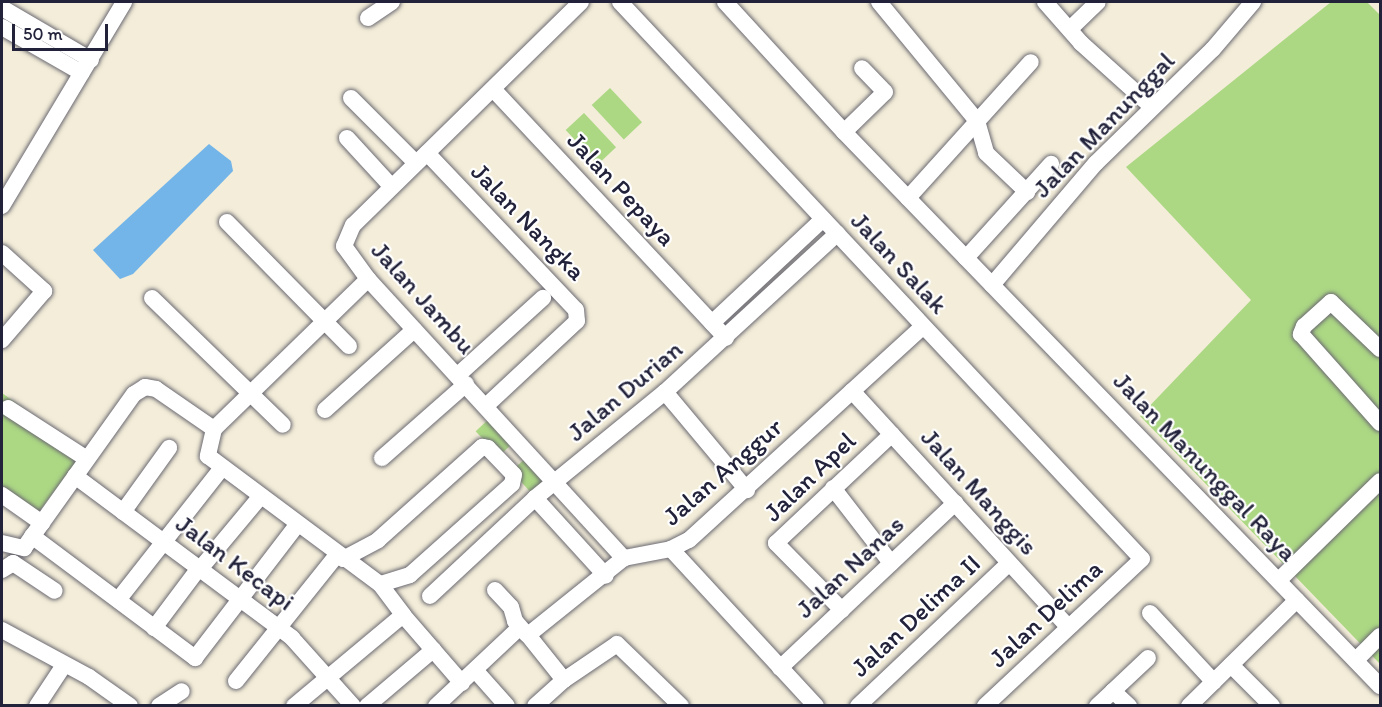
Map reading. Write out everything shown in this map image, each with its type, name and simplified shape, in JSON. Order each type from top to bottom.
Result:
[{"type":"street","points":[[2,206],[124,2]]},
{"type":"street","points":[[368,18],[392,2]]},
{"type":"street","name":"Jalan Jambu","points":[[581,2],[494,89],[391,186],[345,235],[347,253],[368,279],[624,558]]},
{"type":"street","name":"Jalan Salak","points":[[620,2],[1142,559]]},
{"type":"street","name":"Jalan Manunggal Raya","points":[[725,2],[844,132],[1380,686]]},
{"type":"street","points":[[879,2],[977,121],[986,153],[1027,192]]},
{"type":"street","points":[[1045,2],[1071,28],[1081,43],[1152,107]]},
{"type":"street","points":[[1071,28],[1098,2]]},
{"type":"street","name":"Jalan Manunggal","points":[[992,285],[1096,163],[1213,49],[1253,2]]},
{"type":"street","points":[[6,18],[87,67]]},
{"type":"street","points":[[908,198],[1031,62]]},
{"type":"street","points":[[844,132],[885,92],[862,68]]},
{"type":"street","name":"Jalan Pepaya","points":[[494,89],[712,323]]},
{"type":"street","points":[[351,98],[421,158]]},
{"type":"street","points":[[347,138],[391,186]]},
{"type":"street","name":"Jalan Nangka","points":[[421,158],[576,310],[577,321],[486,406]]},
{"type":"street","points":[[966,258],[1051,164]]},
{"type":"street","points":[[726,338],[712,323],[823,219]]},
{"type":"street","points":[[227,222],[326,319],[349,346]]},
{"type":"street","name":"Jalan Durian","points":[[429,596],[535,498],[664,393],[726,338],[837,234]]},
{"type":"street","points":[[2,253],[44,291],[2,340]]},
{"type":"street","points":[[368,279],[214,429],[208,456],[297,525],[380,584],[403,615],[462,683]]},
{"type":"street","points":[[152,298],[283,425]]},
{"type":"street","points":[[382,458],[543,298]]},
{"type":"street","points":[[1380,349],[1332,302],[1304,326],[1300,334],[1380,423]]},
{"type":"street","name":"Jalan Anggur","points":[[624,558],[671,549],[689,540],[747,490],[923,326]]},
{"type":"street","points":[[325,410],[414,330]]},
{"type":"street","points":[[2,543],[33,536],[134,394],[145,387],[156,389],[214,429]]},
{"type":"street","name":"Jalan Manggis","points":[[852,391],[1068,627]]},
{"type":"street","points":[[664,393],[747,490]]},
{"type":"street","points":[[8,408],[87,459]]},
{"type":"street","name":"Jalan Apel","points":[[842,610],[777,543],[832,488],[892,434]]},
{"type":"street","points":[[236,681],[277,626],[340,557],[378,540],[482,447],[514,475],[510,486],[410,575],[380,584]]},
{"type":"street","points":[[123,512],[169,448]]},
{"type":"street","points":[[504,464],[525,448]]},
{"type":"street","points":[[118,600],[162,541],[222,468]]},
{"type":"street","name":"Jalan Kecapi","points":[[75,476],[301,645],[353,705]]},
{"type":"street","points":[[1279,580],[1380,481]]},
{"type":"street","points":[[832,488],[891,563]]},
{"type":"street","points":[[2,495],[33,536],[195,658],[297,525]]},
{"type":"street","points":[[154,628],[200,568],[260,497]]},
{"type":"street","points":[[535,498],[606,576]]},
{"type":"street","name":"Jalan Nanas","points":[[780,668],[955,502]]},
{"type":"street","points":[[671,549],[816,705]]},
{"type":"street","points":[[436,705],[524,631],[606,576],[624,558]]},
{"type":"street","name":"Jalan Delima","points":[[985,705],[1142,559]]},
{"type":"street","points":[[4,564],[13,563],[55,591]]},
{"type":"street","name":"Jalan Delima II","points":[[858,705],[1009,563]]},
{"type":"street","points":[[495,590],[511,607],[524,631],[564,680]]},
{"type":"street","points":[[1191,705],[1298,600]]},
{"type":"street","points":[[1150,613],[1214,682]]},
{"type":"street","points":[[294,705],[403,615]]},
{"type":"street","points":[[2,630],[130,705]]},
{"type":"street","points":[[1356,660],[1380,636]]},
{"type":"street","points":[[536,705],[564,680],[617,644],[681,705]]},
{"type":"street","points":[[367,705],[433,650]]},
{"type":"street","points":[[1097,705],[1148,658]]},
{"type":"street","points":[[37,705],[64,665]]},
{"type":"street","points":[[1232,665],[1272,705]]},
{"type":"street","points":[[476,670],[507,705]]},
{"type":"street","points":[[159,705],[182,691]]},
{"type":"street","points":[[1113,691],[1129,705]]},
{"type":"green space","points":[[1331,2],[1367,2],[1380,15],[1380,664],[1140,416],[1251,300],[1126,167]]},
{"type":"green space","points":[[610,88],[642,122],[624,139],[592,105]]},
{"type":"green space","points":[[584,113],[616,147],[598,164],[566,130]]},
{"type":"green space","points":[[2,393],[84,451],[38,513],[2,489]]},
{"type":"green space","points":[[491,417],[514,442],[499,456],[476,431]]},
{"type":"green space","points":[[527,457],[548,480],[532,494],[511,471]]},
{"type":"water","points":[[209,144],[231,161],[233,171],[133,274],[120,279],[93,250]]}]
